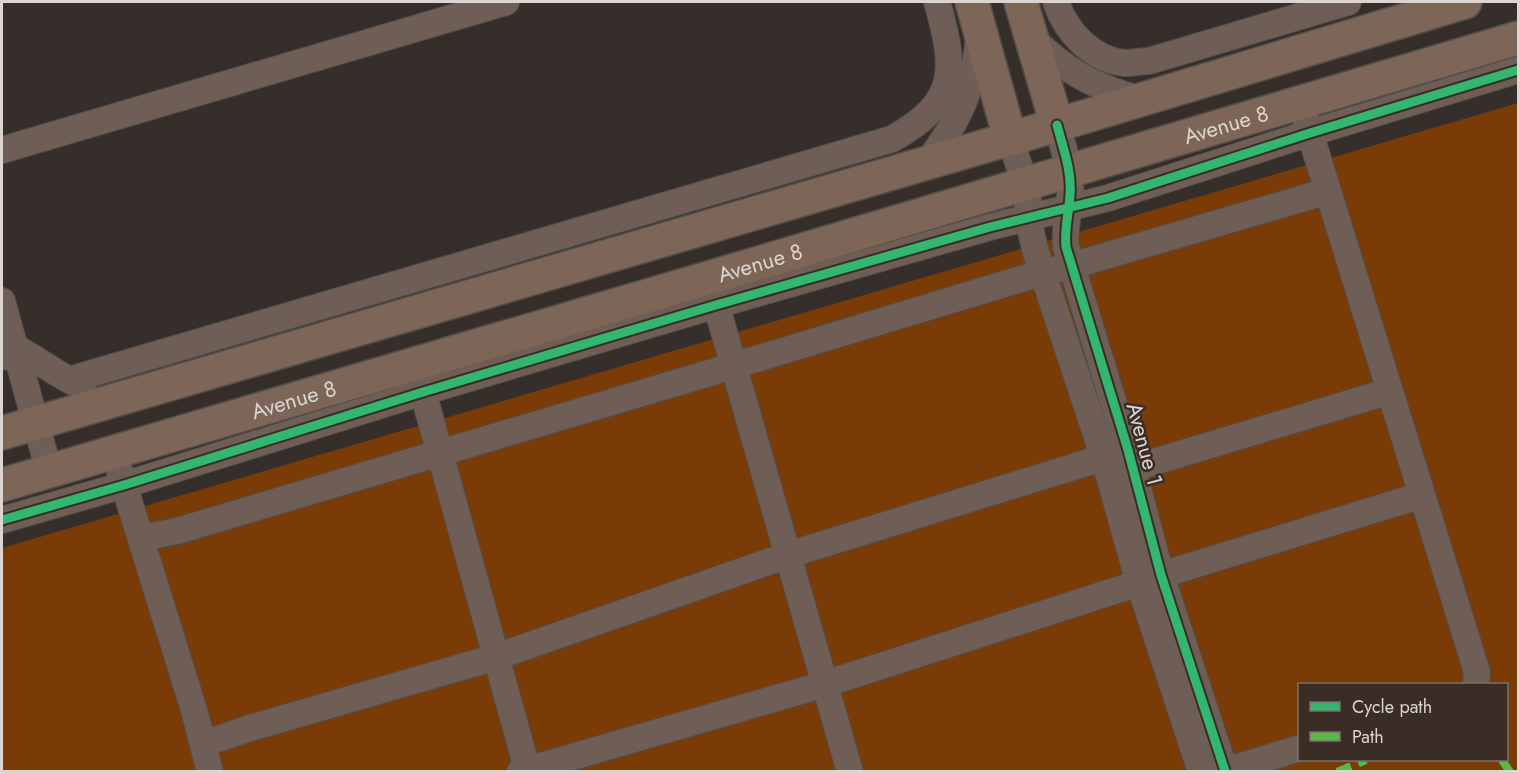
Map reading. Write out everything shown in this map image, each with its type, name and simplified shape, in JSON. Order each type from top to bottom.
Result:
[{"type":"main road","name":"Avenue 1","points":[[1021,2],[1056,125]]},
{"type":"main road","points":[[2,433],[1056,125],[1465,2]]},
{"type":"main road","name":"Avenue 1","points":[[975,17],[1010,138]]},
{"type":"main road","name":"Avenue 8","points":[[2,485],[114,451],[712,292],[1025,184],[1300,102],[1435,78],[1518,38]]},
{"type":"street","points":[[2,150],[506,2]]},
{"type":"street","points":[[69,380],[891,139],[908,130],[927,115],[939,101],[944,88],[948,71],[949,48],[937,2]]},
{"type":"street","points":[[1056,2],[1070,28],[1083,44],[1102,57],[1126,63],[1149,61],[1348,2]]},
{"type":"street","points":[[927,162],[948,134],[965,102],[975,67],[975,17]]},
{"type":"street","points":[[1032,38],[1055,60],[1080,78],[1109,91],[1139,99]]},
{"type":"street","points":[[2,520],[124,485],[423,392],[712,292],[1068,209],[1310,133],[1435,78],[1518,70]]},
{"type":"street","points":[[1300,102],[1477,672],[1476,683]]},
{"type":"street","name":"Avenue 1","points":[[1056,125],[1069,171],[1070,196],[1064,232],[1066,247],[1118,463],[1150,579],[1216,771]]},
{"type":"street","name":"Avenue 1","points":[[1010,138],[1028,197],[1028,219],[1036,253],[1118,463]]},
{"type":"street","points":[[141,538],[177,531],[1044,272],[1328,191]]},
{"type":"street","points":[[712,292],[850,771]]},
{"type":"street","points":[[2,301],[48,471]]},
{"type":"street","points":[[14,347],[37,358],[54,372],[69,380],[114,400]]},
{"type":"street","points":[[2,370],[14,347]]},
{"type":"street","points":[[203,744],[250,728],[496,657],[788,555],[1118,463],[1390,391]]},
{"type":"street","points":[[423,392],[525,771],[825,684],[1150,579],[1422,495]]},
{"type":"street","points":[[114,451],[210,771]]},
{"type":"street","points":[[1216,771],[1298,748]]},
{"type":"shaded area","points":[[1518,103],[1518,771],[2,772],[2,548]]},
{"type":"marked path","points":[[1337,772],[1364,761]]},
{"type":"marked path","points":[[1503,761],[1510,772]]},
{"type":"cycle path","points":[[2,520],[716,305],[990,227],[1108,198],[1310,133],[1518,70]]},
{"type":"cycle path","points":[[1057,125],[1070,177],[1066,247],[1128,450],[1161,575],[1225,771]]}]
